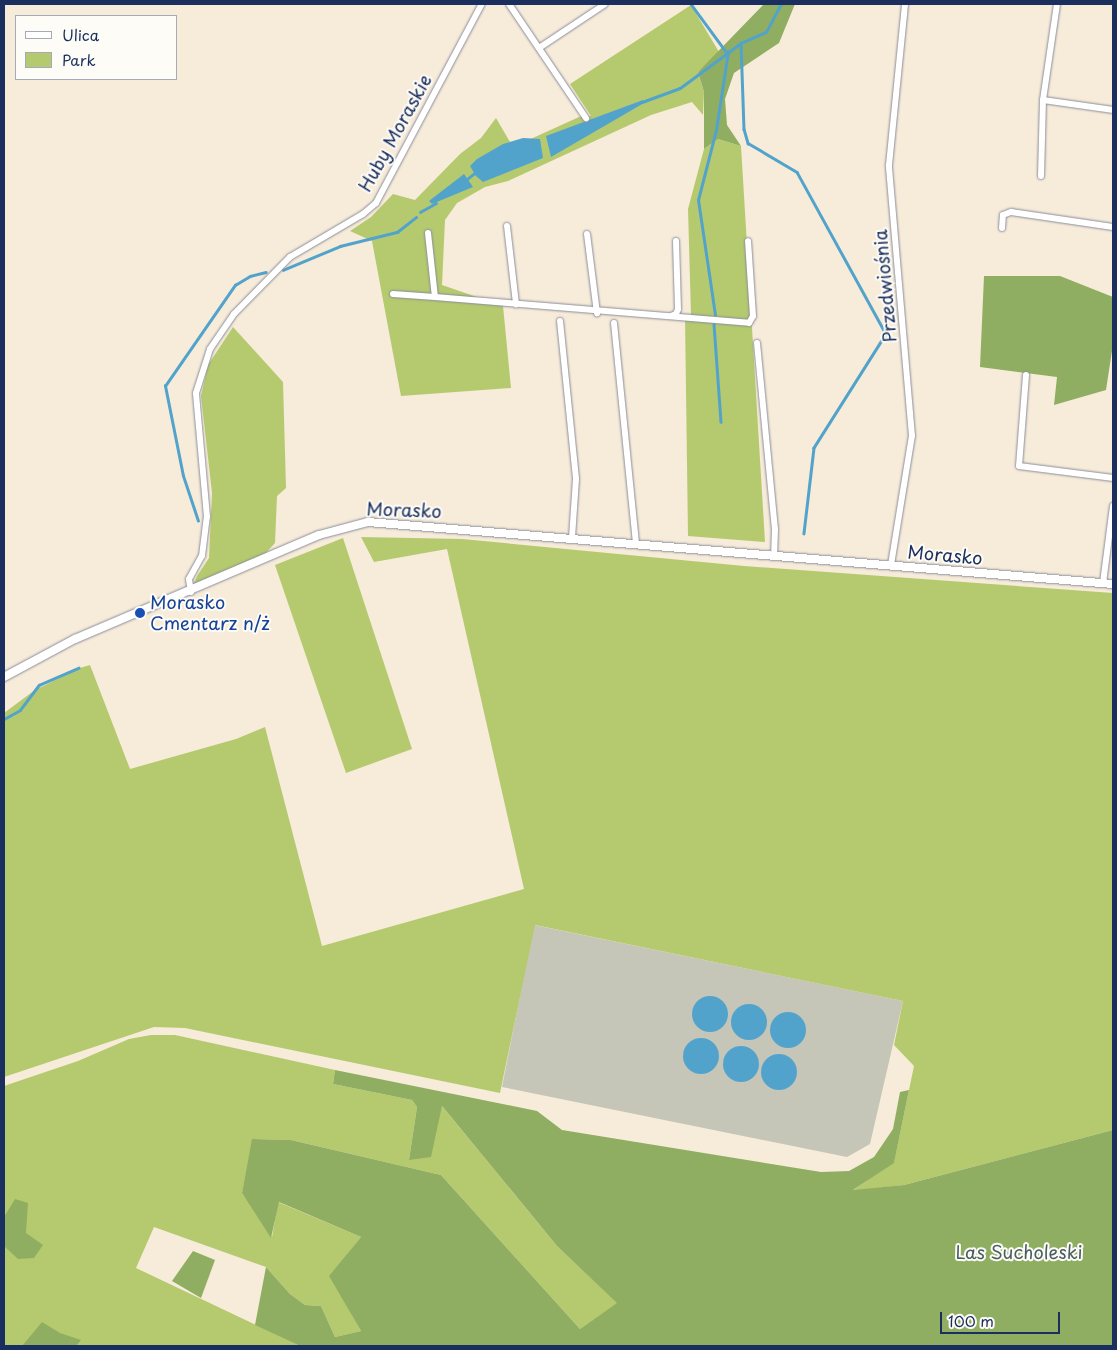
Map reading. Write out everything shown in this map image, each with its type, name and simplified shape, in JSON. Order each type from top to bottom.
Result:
[{"type":"street","name":"Huby Moraskie","points":[[191,592],[189,579],[202,556],[207,517],[196,393],[210,349],[234,314],[290,257],[356,219],[376,203],[482,4]]},
{"type":"street","points":[[509,4],[586,118]]},
{"type":"street","points":[[539,48],[605,4]]},
{"type":"street","name":"Przedwiośnia","points":[[891,565],[912,436],[889,165],[905,4]]},
{"type":"street","points":[[1041,176],[1044,100],[1057,4]]},
{"type":"street","points":[[1044,100],[1113,110]]},
{"type":"street","points":[[1002,228],[1003,215],[1011,212],[1113,227]]},
{"type":"street","points":[[507,226],[516,304]]},
{"type":"street","points":[[428,233],[435,297]]},
{"type":"street","points":[[587,234],[597,313]]},
{"type":"street","points":[[669,317],[676,314],[678,309],[676,241]]},
{"type":"street","points":[[393,294],[597,313],[752,321],[748,241]]},
{"type":"street","points":[[560,321],[576,479],[572,538]]},
{"type":"street","points":[[614,323],[636,544]]},
{"type":"street","points":[[757,343],[775,529],[774,555]]},
{"type":"street","points":[[1026,375],[1019,466],[1113,478]]},
{"type":"street","points":[[1103,583],[1113,506]]},
{"type":"street","name":"Morasko","points":[[4,676],[75,640],[329,532],[360,523],[400,523],[1113,584]]},
{"type":"shaded area","points":[[534,925],[903,1001],[870,1144],[847,1157],[502,1087]]},
{"type":"green space","points":[[764,4],[795,4],[779,43],[734,73],[725,99],[727,125],[741,146],[718,139],[704,149],[704,92],[698,72]]},
{"type":"green space","points":[[691,5],[719,52],[698,72],[704,92],[703,115],[692,102],[651,115],[508,181],[485,187],[457,203],[445,220],[442,285],[503,306],[511,388],[401,396],[372,241],[350,231],[371,217],[393,194],[415,200],[460,154],[481,138],[496,118],[513,147],[579,117],[591,116],[570,84]]},
{"type":"green space","points":[[718,139],[741,146],[765,542],[688,536],[685,318],[691,315],[688,209],[704,149]]},
{"type":"green space","points":[[984,276],[1060,276],[1113,297],[1113,344],[1106,390],[1054,405],[1057,377],[980,367]]},
{"type":"green space","points":[[233,327],[283,382],[286,488],[277,496],[275,543],[264,555],[197,584],[194,583],[197,576],[209,558],[212,493],[201,396],[208,365]]},
{"type":"green space","points":[[361,537],[462,539],[744,566],[1113,593],[1113,1130],[904,1185],[852,1191],[894,1162],[914,1066],[894,1045],[903,1001],[535,925],[500,1093],[185,1028],[154,1027],[4,1077],[4,713],[35,690],[80,668],[90,665],[130,769],[236,739],[265,727],[322,946],[524,889],[447,549],[374,562]]},
{"type":"green space","points":[[343,538],[412,749],[346,773],[275,565]]},
{"type":"green space","points":[[151,1035],[175,1035],[335,1070],[333,1084],[412,1100],[417,1107],[409,1160],[441,1105],[557,1246],[618,1303],[580,1329],[441,1175],[291,1140],[253,1139],[242,1193],[272,1237],[278,1202],[361,1237],[330,1276],[361,1331],[335,1337],[321,1306],[305,1305],[290,1294],[266,1267],[154,1227],[136,1268],[300,1346],[4,1346],[4,1086],[78,1061],[129,1039]]},
{"type":"green space","name":"Las Sucholeski","points":[[335,1070],[537,1111],[562,1130],[821,1172],[849,1171],[874,1157],[893,1129],[900,1092],[909,1090],[894,1163],[853,1190],[904,1185],[1113,1130],[1113,1346],[300,1346],[255,1325],[266,1267],[290,1294],[305,1305],[321,1306],[335,1337],[361,1331],[329,1276],[361,1237],[279,1202],[271,1238],[242,1193],[252,1139],[291,1140],[441,1175],[580,1329],[617,1303],[557,1246],[442,1106],[431,1157],[409,1160],[417,1107],[412,1100],[333,1084]]},
{"type":"green space","points":[[15,1199],[28,1203],[26,1233],[43,1245],[34,1258],[18,1259],[4,1246],[4,1217]]},
{"type":"green space","points":[[193,1251],[215,1260],[201,1298],[172,1281]]},
{"type":"green space","points":[[42,1322],[60,1333],[81,1340],[76,1346],[22,1346]]},
{"type":"water","points":[[643,100],[644,103],[551,157],[546,136]]},
{"type":"water","points":[[523,138],[540,139],[543,158],[483,182],[476,176],[470,166],[477,159],[503,144]]},
{"type":"water","points":[[464,174],[473,187],[432,204],[429,201]]},
{"type":"water","points":[[710,996],[723,1001],[728,1014],[723,1027],[710,1032],[697,1027],[692,1014],[697,1001]]},
{"type":"water","points":[[749,1004],[762,1009],[767,1022],[762,1035],[749,1040],[736,1035],[731,1022],[736,1009]]},
{"type":"water","points":[[788,1012],[801,1017],[806,1030],[801,1043],[788,1048],[775,1043],[770,1030],[775,1017]]},
{"type":"water","points":[[701,1038],[713,1044],[719,1056],[713,1068],[701,1074],[689,1068],[683,1056],[689,1044]]},
{"type":"water","points":[[741,1046],[748,1047],[754,1051],[758,1057],[758,1071],[754,1077],[748,1081],[741,1082],[734,1081],[728,1077],[724,1071],[723,1064],[724,1057],[728,1051],[734,1047]]},
{"type":"water","points":[[779,1054],[791,1060],[797,1072],[791,1084],[779,1090],[767,1084],[761,1072],[767,1060]]},
{"type":"waterway","points":[[691,4],[727,53]]},
{"type":"waterway","points":[[642,102],[680,88],[741,43],[766,32],[781,4]]},
{"type":"waterway","points":[[741,43],[744,129],[748,143],[797,172],[886,334],[814,448],[804,533]]},
{"type":"waterway","points":[[715,315],[698,200],[716,130],[728,52]]},
{"type":"waterway","points":[[466,180],[476,172]]},
{"type":"waterway","points":[[420,212],[436,203]]},
{"type":"waterway","points":[[283,270],[340,246],[397,232],[416,217]]},
{"type":"waterway","points":[[198,521],[183,476],[165,386],[235,285],[250,276],[266,272]]},
{"type":"waterway","points":[[714,324],[721,422]]},
{"type":"waterway","points":[[4,719],[20,710],[39,685],[78,668]]},
{"type":"place","name":"Morasko Cmentarz n/ż","points":[[140,613]]}]
